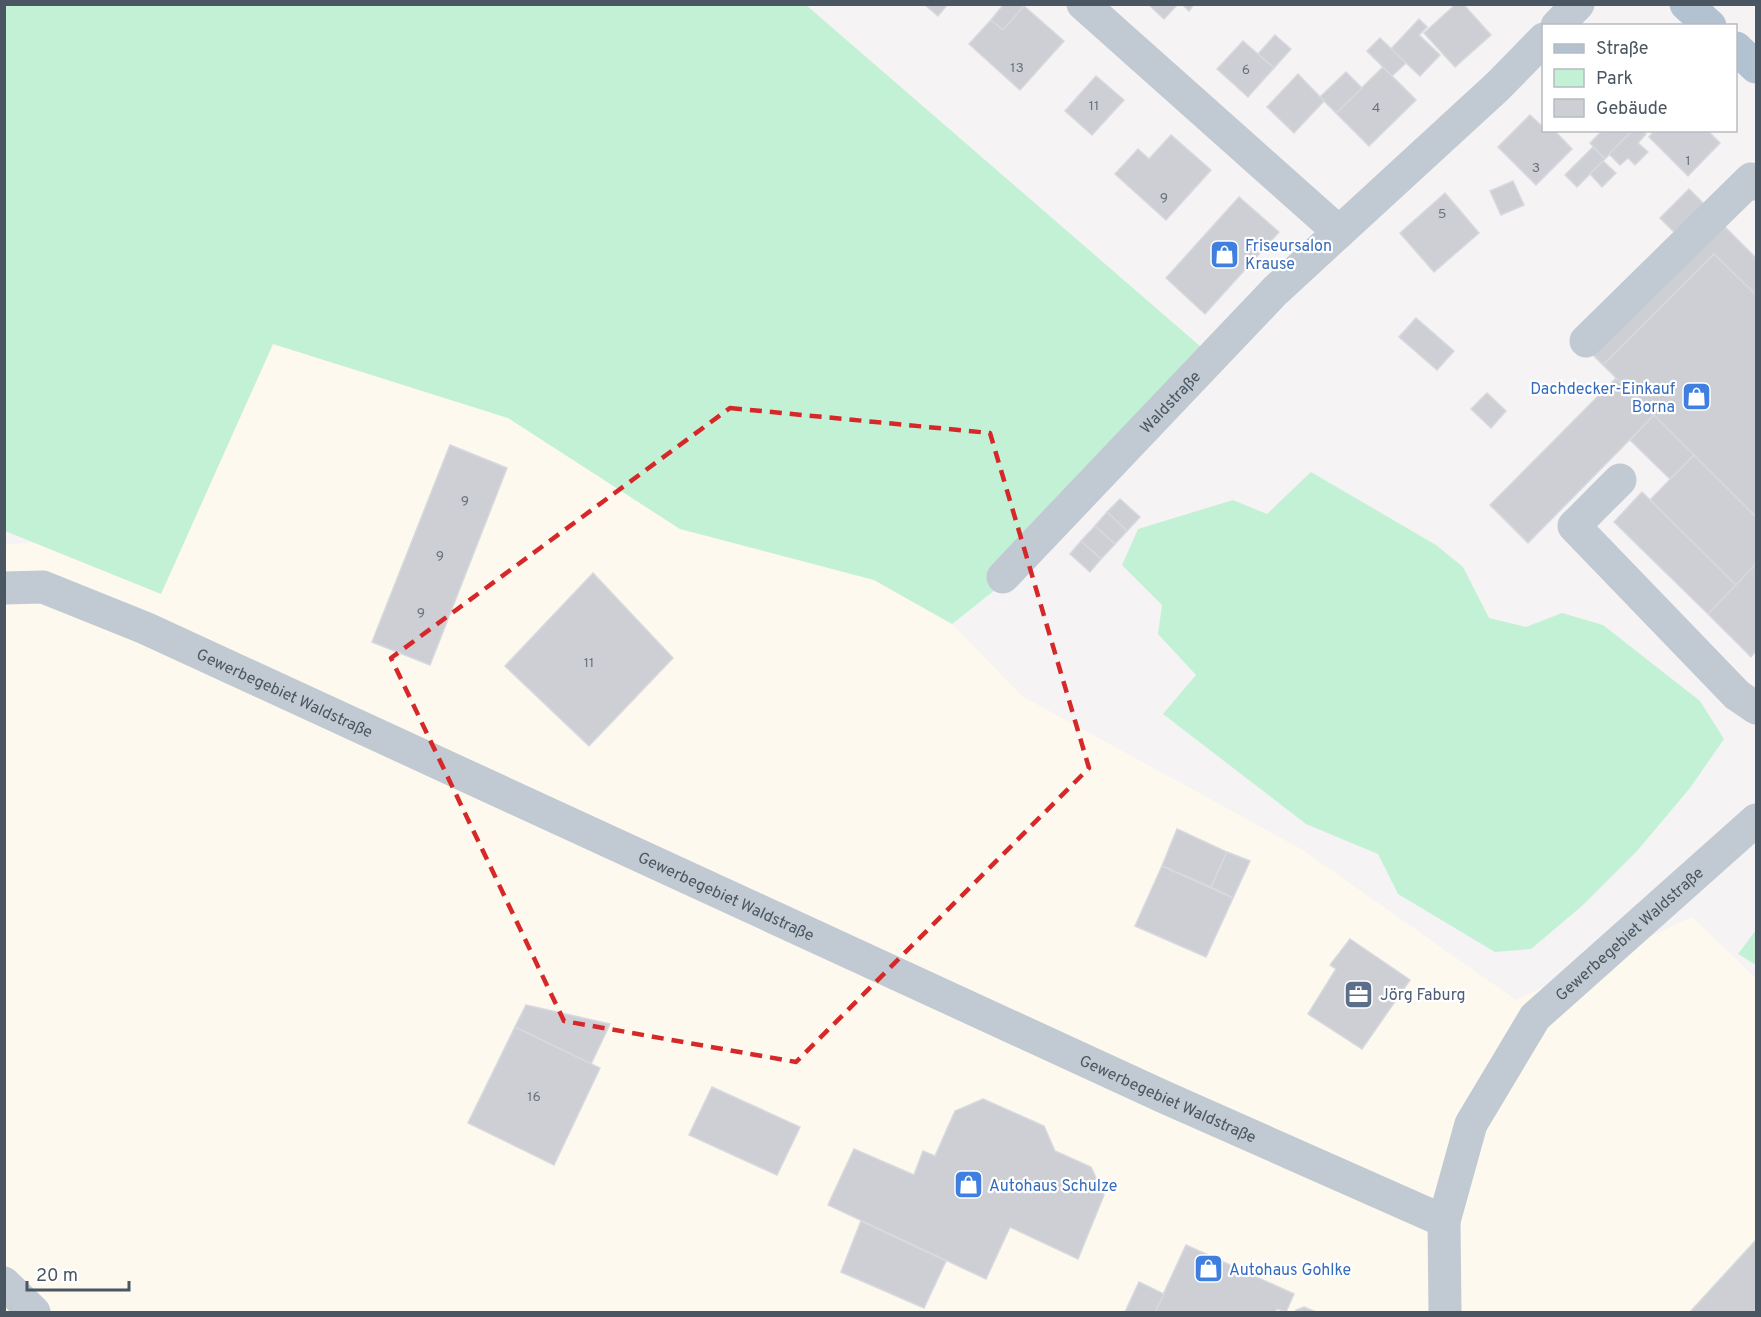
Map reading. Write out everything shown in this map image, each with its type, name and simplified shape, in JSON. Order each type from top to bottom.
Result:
[{"type":"main road","points":[[1686,4],[1708,24]]},
{"type":"main road","points":[[1737,49],[1756,67]]},
{"type":"street","points":[[1083,4],[1339,232]]},
{"type":"street","points":[[1559,24],[1578,4]]},
{"type":"street","name":"Waldstraße","points":[[1003,577],[1267,299],[1498,86],[1542,41]]},
{"type":"street","points":[[1586,341],[1751,179],[1756,184]]},
{"type":"street","points":[[1620,480],[1574,526],[1737,695],[1756,708]]},
{"type":"street","name":"Gewerbegebiet Waldstraße","points":[[4,588],[43,587],[145,628],[1153,1092],[1444,1221]]},
{"type":"street","name":"Gewerbegebiet Waldstraße","points":[[1444,1312],[1444,1221],[1471,1124],[1535,1017],[1756,820]]},
{"type":"street","points":[[4,1283],[34,1312]]},
{"type":"highlighted area","points":[[730,408],[990,433],[1089,768],[796,1062],[564,1021],[391,658]]},
{"type":"shaded area","points":[[273,344],[508,418],[680,529],[874,580],[952,624],[1022,696],[1301,849],[1516,1000],[1692,917],[1756,978],[1756,1312],[5,1312],[5,545],[33,542],[161,593]]},
{"type":"green space","points":[[4,5],[806,5],[1201,347],[1034,559],[952,624],[874,580],[680,529],[508,418],[273,344],[161,594],[5,531]]},
{"type":"green space","points":[[1311,472],[1436,545],[1463,567],[1489,618],[1526,627],[1562,613],[1603,625],[1700,701],[1724,739],[1690,788],[1637,851],[1583,905],[1531,949],[1495,952],[1398,894],[1378,854],[1306,824],[1163,714],[1196,675],[1158,634],[1162,605],[1122,565],[1138,529],[1233,500],[1267,514]]},
{"type":"green space","points":[[1756,930],[1756,965],[1738,954]]},
{"type":"building","points":[[924,4],[948,4],[938,16]]},
{"type":"building","points":[[1004,4],[1024,6],[1003,30],[991,20]]},
{"type":"building","points":[[1148,4],[1178,4],[1164,19]]},
{"type":"building","points":[[1182,4],[1194,4],[1189,11]]},
{"type":"building","points":[[1456,4],[1463,4],[1491,35],[1455,67],[1424,33]]},
{"type":"building","points":[[1024,6],[1064,41],[1020,90],[969,44],[991,20],[1003,30]]},
{"type":"building","points":[[1419,19],[1427,27],[1419,35],[1440,55],[1420,76],[1391,49]]},
{"type":"building","points":[[1275,35],[1291,49],[1274,68],[1258,54]]},
{"type":"building","points":[[1380,38],[1406,63],[1392,76],[1367,51]]},
{"type":"building","points":[[1243,41],[1274,68],[1248,97],[1217,69]]},
{"type":"building","points":[[1383,67],[1416,100],[1369,146],[1336,113]]},
{"type":"building","points":[[1346,72],[1362,88],[1336,113],[1320,97]]},
{"type":"building","points":[[1298,74],[1324,101],[1294,133],[1267,107]]},
{"type":"building","points":[[1096,76],[1124,100],[1092,135],[1065,111]]},
{"type":"building","points":[[1530,115],[1542,126],[1542,132],[1556,132],[1572,149],[1536,185],[1498,147]]},
{"type":"building","points":[[1601,132],[1631,132],[1605,159],[1590,143]]},
{"type":"building","points":[[1631,132],[1646,134],[1638,143],[1648,152],[1635,165],[1628,158],[1620,165],[1609,154]]},
{"type":"building","points":[[1653,132],[1709,132],[1720,143],[1688,176],[1649,137]]},
{"type":"building","points":[[1171,135],[1211,170],[1166,220],[1115,174],[1138,149],[1149,159]]},
{"type":"building","points":[[1593,147],[1605,159],[1577,187],[1565,175]]},
{"type":"building","points":[[1603,161],[1616,173],[1602,187],[1590,174]]},
{"type":"building","points":[[1513,181],[1524,205],[1501,215],[1490,191]]},
{"type":"building","points":[[1689,189],[1705,205],[1676,234],[1660,218]]},
{"type":"building","points":[[1445,193],[1479,233],[1434,272],[1400,233]]},
{"type":"building","points":[[1239,197],[1279,232],[1205,314],[1166,278]]},
{"type":"building","points":[[1720,222],[1756,258],[1756,295],[1714,254],[1603,365],[1590,352]]},
{"type":"building","name":"Dachdecker-Einkauf Borna","points":[[1714,254],[1756,295],[1756,517],[1603,365]]},
{"type":"building","points":[[1416,318],[1454,351],[1437,370],[1399,337]]},
{"type":"building","points":[[1616,378],[1654,415],[1528,543],[1490,505]]},
{"type":"building","points":[[1487,393],[1506,411],[1491,428],[1471,409]]},
{"type":"building","points":[[1654,415],[1694,455],[1670,479],[1630,440]]},
{"type":"building","points":[[450,445],[507,468],[430,665],[372,642]]},
{"type":"building","points":[[1694,455],[1756,517],[1756,564],[1736,585],[1650,500]]},
{"type":"building","points":[[1642,492],[1736,585],[1708,614],[1614,522]]},
{"type":"building","points":[[1120,499],[1140,517],[1127,531],[1107,512]]},
{"type":"building","points":[[1107,512],[1127,531],[1115,544],[1095,526]]},
{"type":"building","points":[[1095,526],[1115,544],[1101,559],[1081,541]]},
{"type":"building","points":[[1081,541],[1101,559],[1090,572],[1070,554]]},
{"type":"building","points":[[1756,564],[1756,651],[1751,657],[1708,614]]},
{"type":"building","points":[[593,573],[673,658],[589,746],[505,666]]},
{"type":"building","points":[[1177,829],[1227,852],[1211,887],[1162,866]]},
{"type":"building","points":[[1227,852],[1250,861],[1233,898],[1211,887]]},
{"type":"building","points":[[1162,866],[1233,898],[1206,957],[1135,926]]},
{"type":"building","points":[[1350,939],[1410,980],[1362,1049],[1308,1014],[1336,969],[1330,965]]},
{"type":"building","points":[[526,1005],[610,1024],[591,1064],[515,1027]]},
{"type":"building","points":[[515,1027],[600,1068],[554,1165],[468,1123]]},
{"type":"building","points":[[712,1087],[800,1127],[777,1175],[689,1135]]},
{"type":"building","name":"Autohaus Schulze","points":[[983,1099],[1044,1126],[1055,1151],[1091,1167],[1104,1195],[1078,1259],[1010,1227],[986,1279],[828,1205],[854,1149],[914,1175],[923,1151],[935,1156],[955,1111]]},
{"type":"building","points":[[861,1221],[946,1261],[924,1308],[841,1272]]},
{"type":"building","points":[[1756,1240],[1756,1312],[1690,1312]]},
{"type":"building","name":"Autohaus Gohlke","points":[[1186,1245],[1294,1294],[1286,1312],[1277,1309],[1275,1312],[1155,1312]]},
{"type":"building","points":[[1139,1282],[1164,1294],[1155,1312],[1125,1312]]},
{"type":"building","points":[[1304,1307],[1316,1312],[1295,1312]]},
{"type":"place","name":"Friseursalon Krause","points":[[1224,254]]},
{"type":"place","name":"Dachdecker-Einkauf Borna","points":[[1696,397]]},
{"type":"place","name":"Jörg Faburg","points":[[1359,994]]},
{"type":"place","name":"Autohaus Schulze","points":[[968,1185]]},
{"type":"place","name":"Autohaus Gohlke","points":[[1208,1269]]}]
